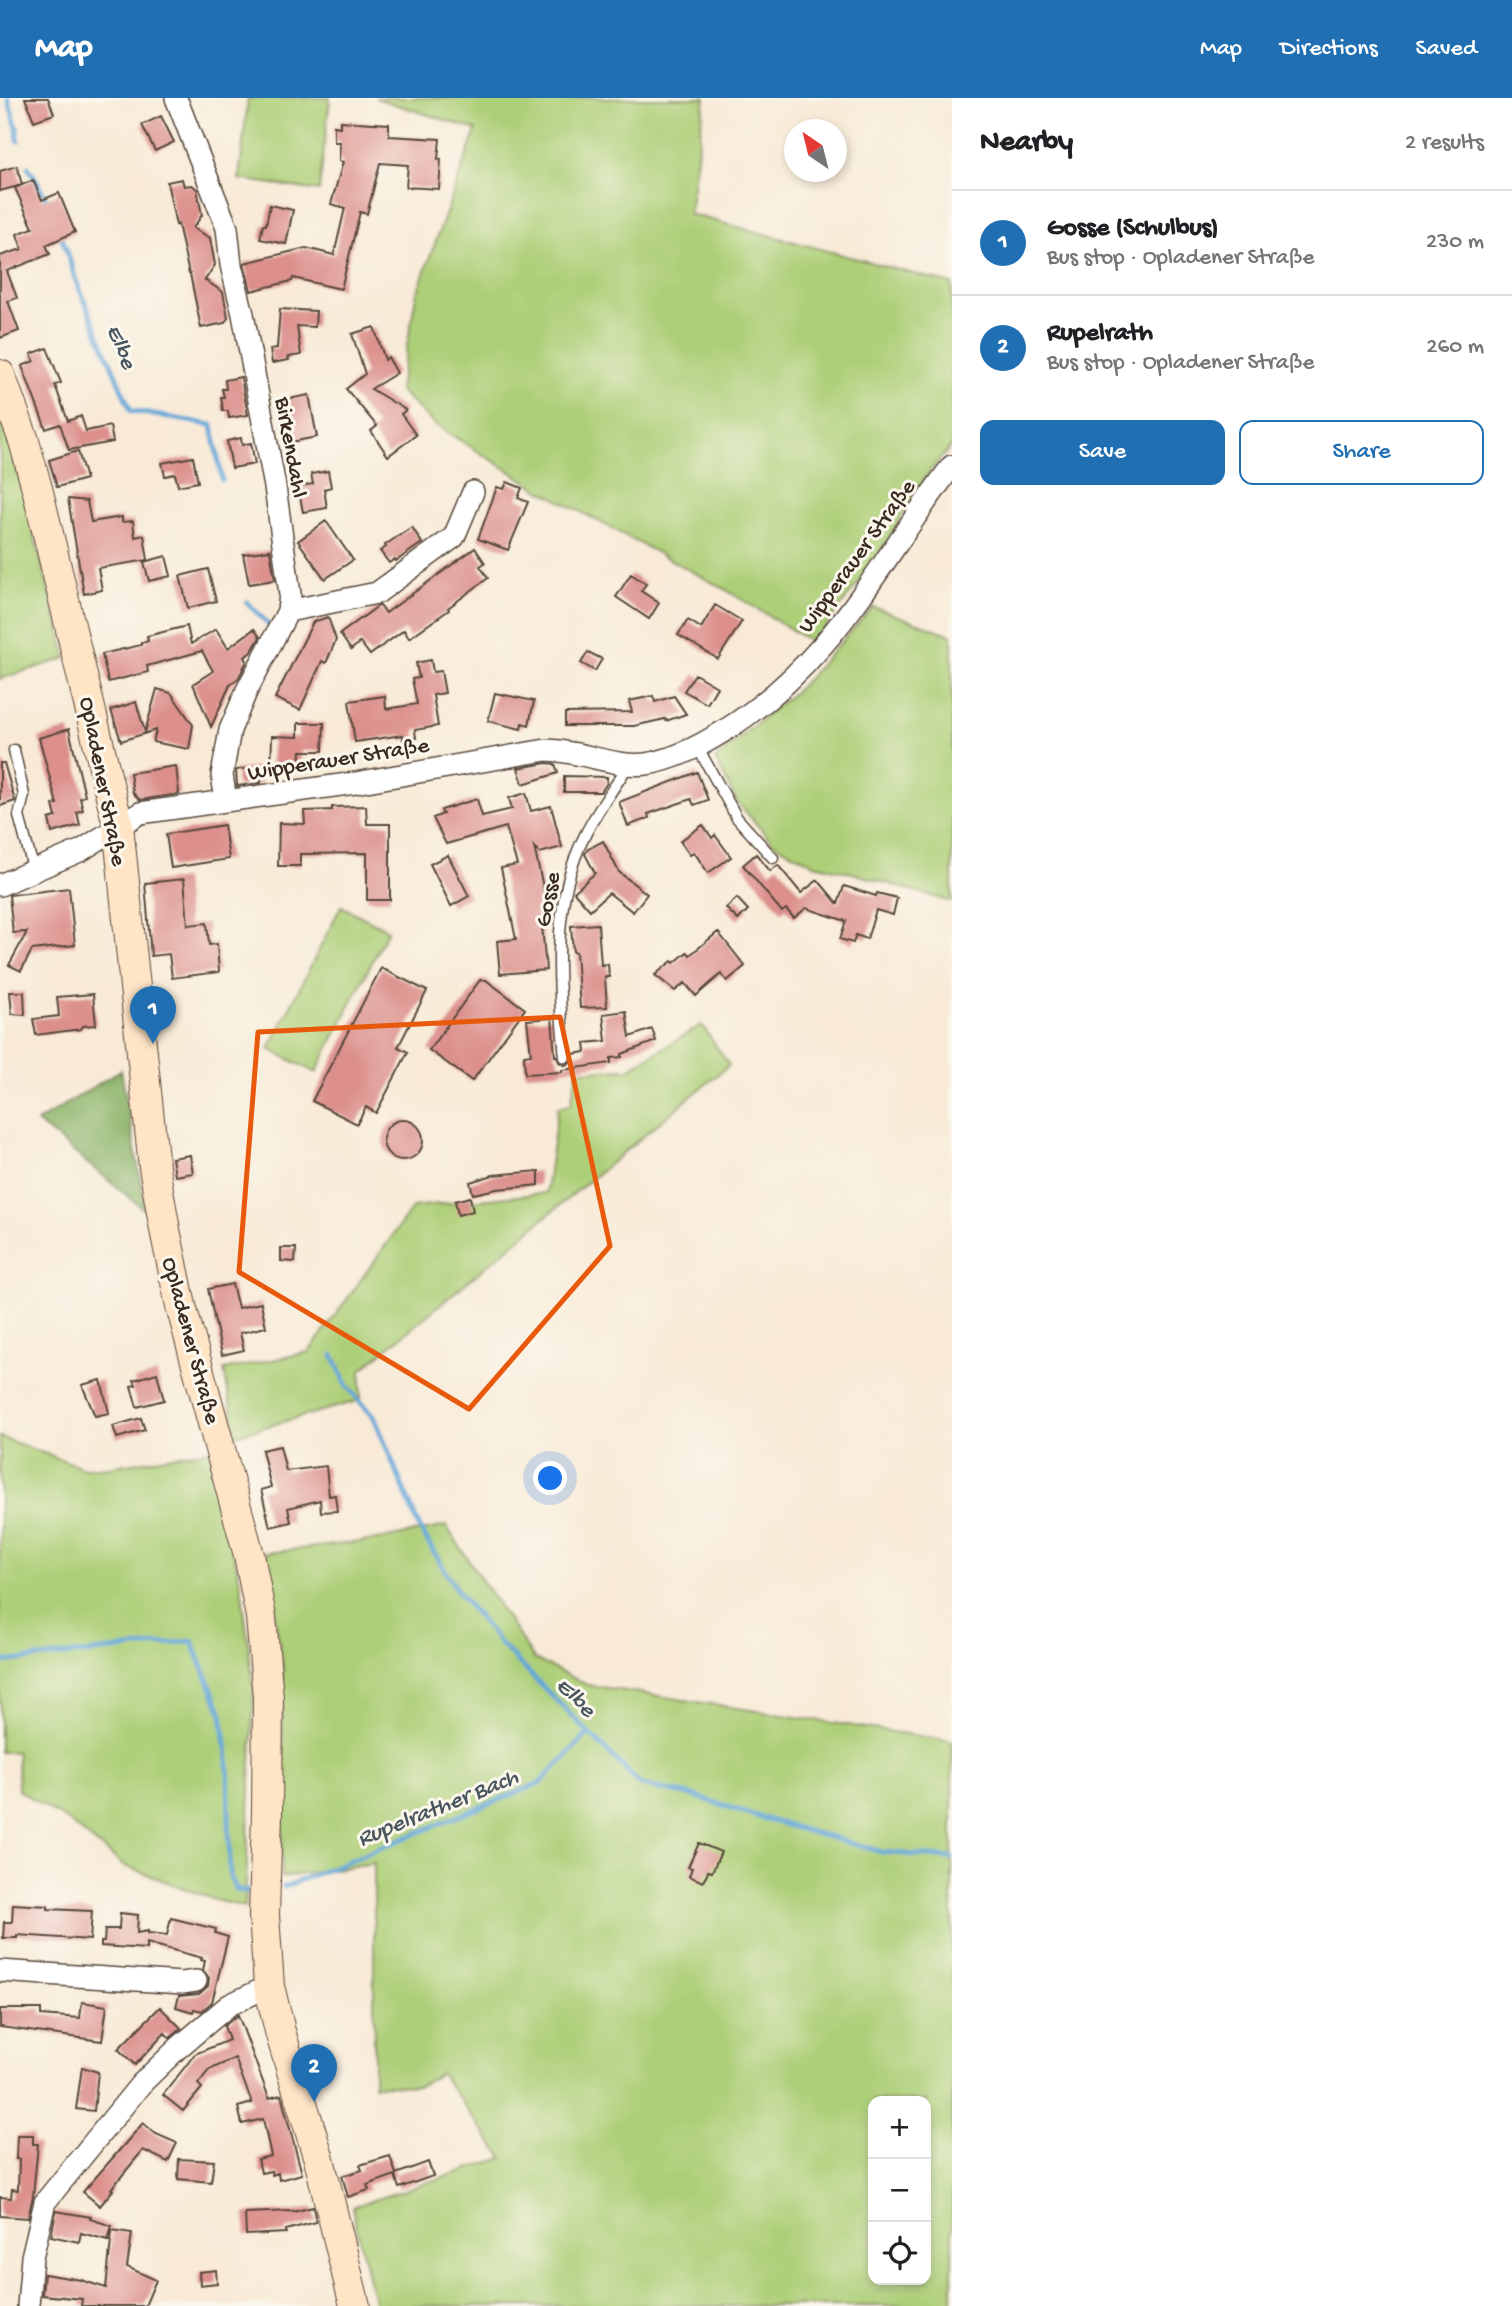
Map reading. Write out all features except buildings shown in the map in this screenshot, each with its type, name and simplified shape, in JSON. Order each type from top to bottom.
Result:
[{"type":"main road","name":"Opladener Straße","points":[[0,375],[24,441],[38,492],[118,825],[154,1167],[165,1230],[181,1306],[249,1555],[261,1617],[268,1698],[264,1916],[269,1986],[319,2159],[355,2306]]},
{"type":"street","name":"Birkendahl","points":[[176,98],[227,228],[275,487],[290,594],[288,611],[247,690],[230,730],[222,775],[226,801]]},
{"type":"street","name":"Wipperauer Straße","points":[[0,885],[94,844],[118,825],[140,813],[355,783],[546,750],[561,750],[629,764],[651,763],[698,748],[757,710],[820,650],[855,607],[952,466]]},
{"type":"street","points":[[288,611],[377,593],[454,537],[473,492]]},
{"type":"street","points":[[0,1971],[182,1983],[196,1980]]},
{"type":"street","points":[[28,2306],[32,2257],[45,2202],[132,2094],[155,2070],[229,2005],[269,1986]]},
{"type":"lane","points":[[698,748],[733,811],[752,837],[773,858]]},
{"type":"lane","points":[[14,750],[24,795],[19,816],[34,871]]},
{"type":"lane","name":"Gosse","points":[[565,1057],[559,994],[560,922],[564,898],[586,834],[629,764]]},
{"type":"highlighted area","points":[[560,1017],[610,1246],[469,1409],[239,1272],[258,1032]]},
{"type":"green space","points":[[248,98],[330,98],[319,191],[239,179]]},
{"type":"green space","points":[[375,98],[705,98],[689,214],[952,284],[952,445],[924,479],[875,561],[822,631],[810,641],[723,588],[540,490],[434,424],[399,390],[416,296],[476,130]]},
{"type":"green space","points":[[0,415],[67,658],[0,679]]},
{"type":"green space","points":[[873,607],[952,635],[952,902],[814,864],[773,843],[737,802],[715,759],[800,687]]},
{"type":"green space","points":[[341,906],[388,930],[316,1073],[269,1049]]},
{"type":"green space","points":[[702,1025],[729,1065],[361,1370],[361,1400],[236,1435],[224,1370],[309,1352],[413,1207],[546,1193],[558,1107],[571,1104],[577,1071],[628,1069]]},
{"type":"green space","points":[[121,1070],[146,1211],[37,1122]]},
{"type":"green space","points":[[0,1437],[84,1468],[109,1467],[209,1450],[241,1585],[254,1690],[245,1907],[215,1900],[125,1866],[65,1819],[18,1790],[17,1752],[0,1752]]},
{"type":"green space","points":[[446,1526],[534,1659],[587,1685],[952,1741],[952,2306],[375,2306],[352,2207],[503,2158],[440,2073],[420,2086],[374,2085],[374,1863],[282,1877],[283,1668],[265,1553],[377,1540]]},
{"type":"waterway","name":"Elbe","points":[[8,98],[18,141]]},
{"type":"waterway","name":"Elbe","points":[[28,167],[48,204]]},
{"type":"waterway","name":"Elbe","points":[[60,233],[75,278],[131,411],[212,425],[222,480]]},
{"type":"waterway","name":"Elbe","points":[[247,602],[269,625]]},
{"type":"waterway","name":"Elbe","points":[[333,1355],[347,1386],[375,1419],[420,1529],[458,1592],[501,1645],[641,1785],[694,1796],[882,1852],[952,1858]]},
{"type":"waterway","name":"Rupelrather Bach","points":[[0,1644],[2,1662],[192,1641],[222,1714],[228,1759],[230,1877],[237,1890],[250,1892]]},
{"type":"waterway","name":"Rupelrather Bach","points":[[284,1887],[540,1783],[589,1733]]},
{"type":"place","name":"Gosse (Schulbus)","points":[[153,1044]]},
{"type":"place","name":"Rupelrath","points":[[314,2102]]}]
